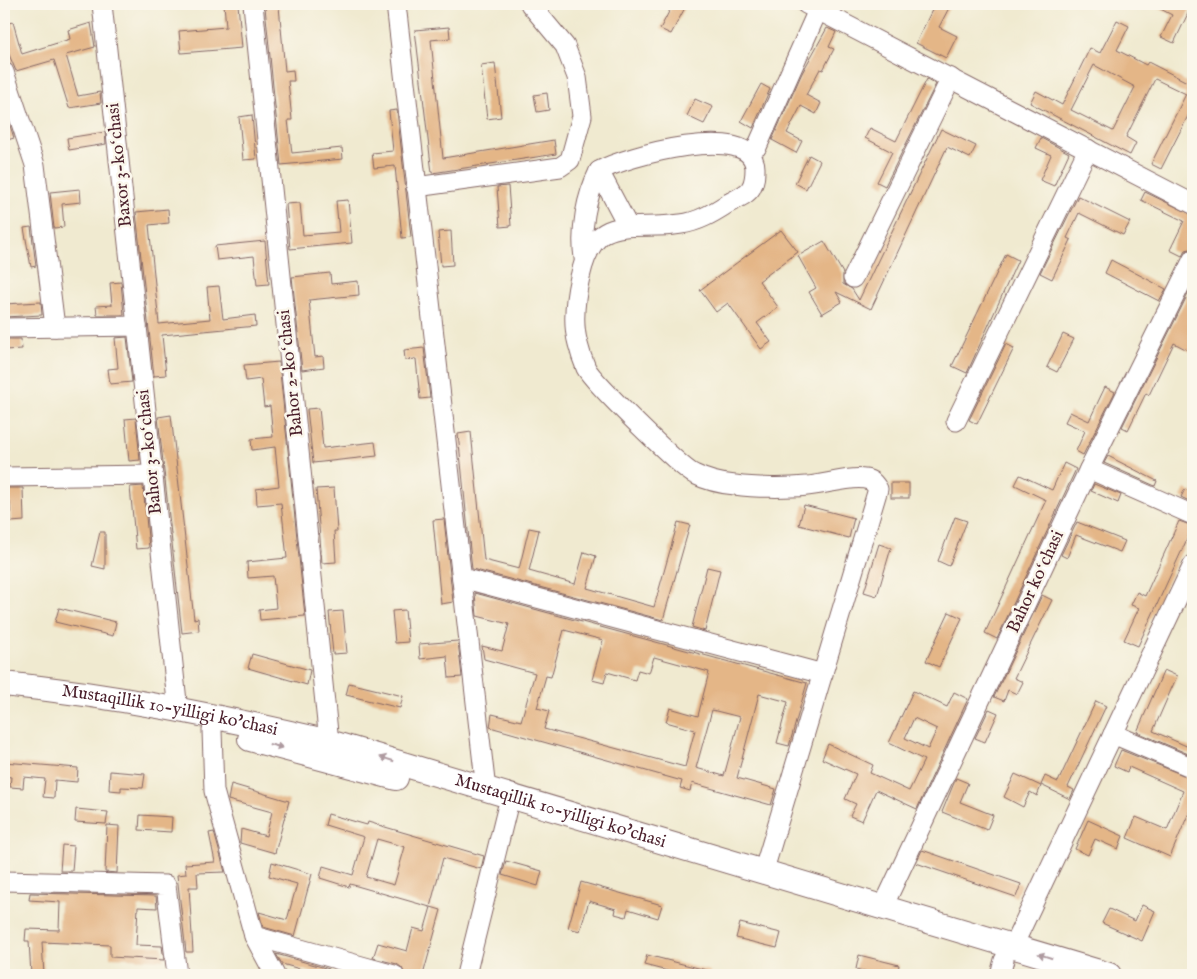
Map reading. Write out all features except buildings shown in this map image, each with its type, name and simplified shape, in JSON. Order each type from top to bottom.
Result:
[{"type":"main road","name":"Mustaqillik 10-yilligi ko'chasi","points":[[4,684],[103,696],[254,724],[329,742],[763,873],[883,907],[1006,960],[1109,975]]},
{"type":"main road","name":"Mustaqillik 10-yilligi ko'chasi","points":[[4,700],[88,709],[212,730],[507,809],[1054,975]]},
{"type":"street","name":"Baxor 3-koʻchasi","points":[[102,4],[137,326]]},
{"type":"street","name":"Bahor 2-koʻchasi","points":[[253,4],[329,742]]},
{"type":"street","points":[[396,4],[486,790]]},
{"type":"street","points":[[416,187],[560,167],[570,160],[582,116],[577,77],[565,46],[530,4]]},
{"type":"street","points":[[757,147],[812,7],[1193,204]]},
{"type":"street","points":[[4,72],[35,165],[55,327]]},
{"type":"street","points":[[853,278],[952,78]]},
{"type":"street","points":[[584,258],[593,242],[607,231],[628,226],[663,227],[684,224],[709,215],[751,190],[755,178],[755,161],[748,151],[732,145],[712,144],[663,150],[612,163],[599,171],[592,185],[587,208],[583,247],[584,258],[574,316],[578,343],[587,369],[650,436],[693,474],[735,486],[805,486],[864,478],[873,482],[878,489],[763,873]]},
{"type":"street","points":[[956,421],[1088,149]]},
{"type":"street","points":[[599,171],[628,226]]},
{"type":"street","name":"Bahor koʻchasi","points":[[883,907],[1088,469],[1193,259]]},
{"type":"street","points":[[4,328],[137,326]]},
{"type":"street","name":"Bahor 3-koʻchasi","points":[[137,326],[178,711]]},
{"type":"street","points":[[1088,469],[1193,515]]},
{"type":"street","points":[[4,477],[153,475]]},
{"type":"street","points":[[1006,960],[1192,570]]},
{"type":"street","points":[[462,578],[823,674]]},
{"type":"street","points":[[212,730],[214,791],[254,936],[274,975]]},
{"type":"street","points":[[1113,734],[1193,768]]},
{"type":"street","points":[[466,975],[507,809]]},
{"type":"street","points":[[4,881],[166,885],[177,975]]},
{"type":"street","points":[[254,936],[394,975]]}]
